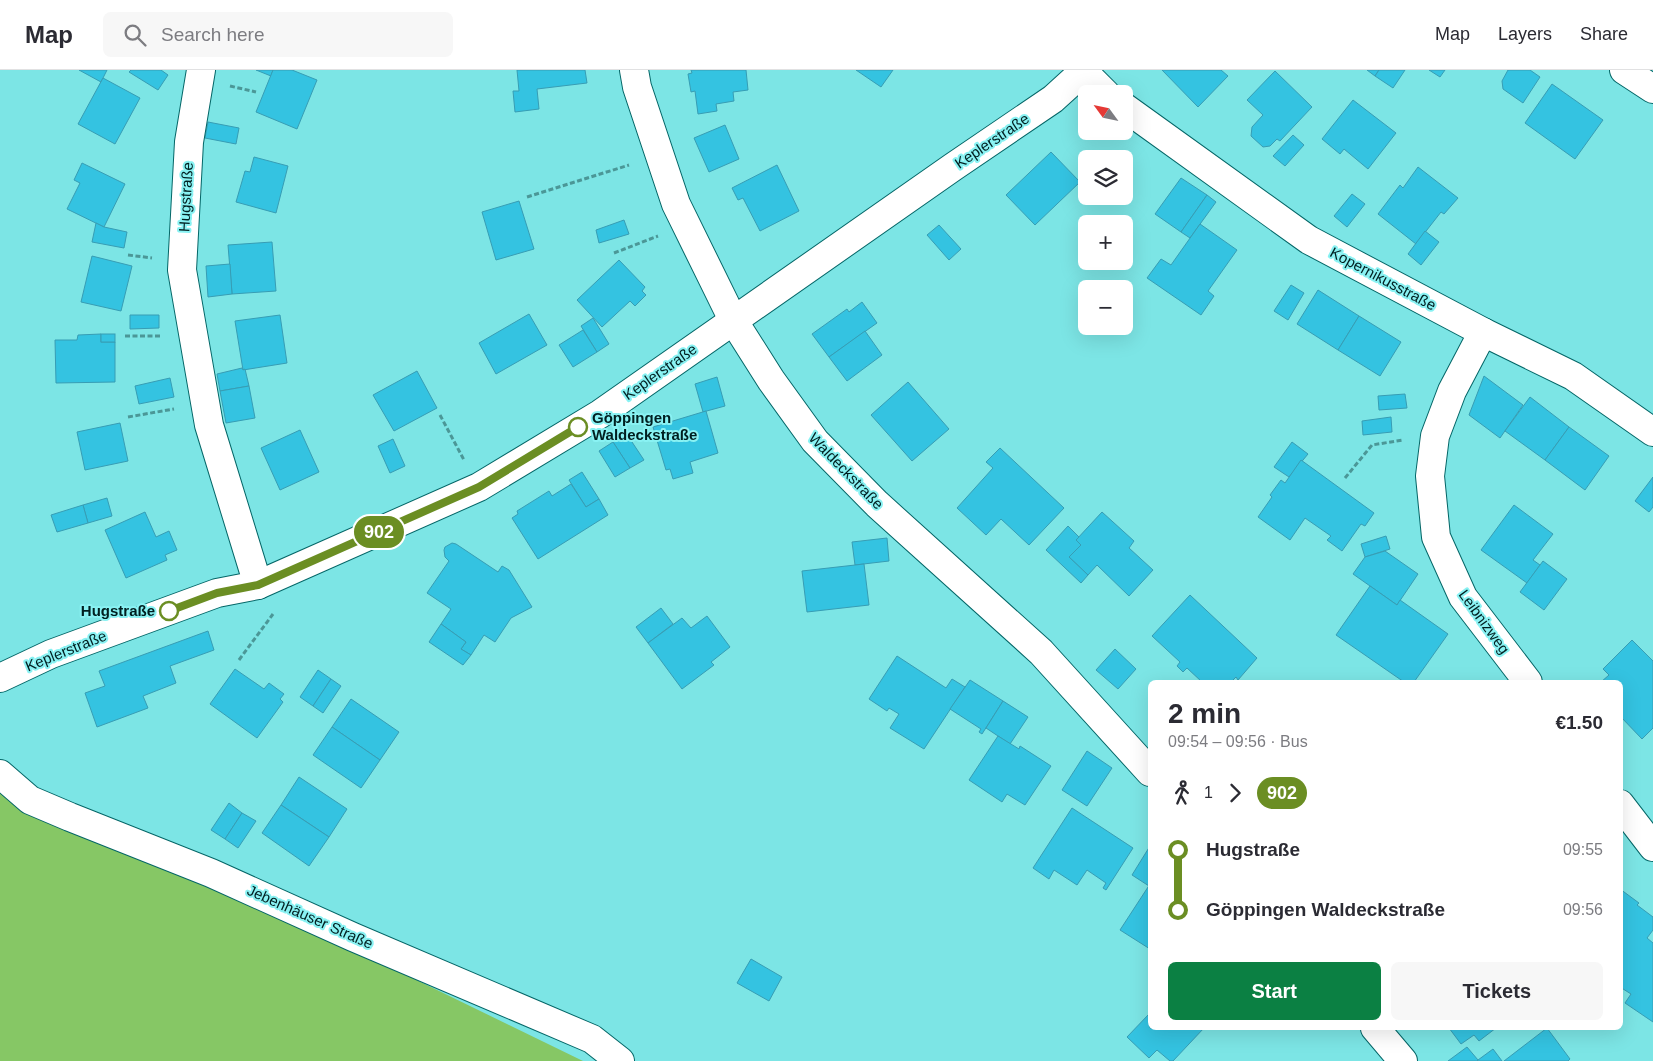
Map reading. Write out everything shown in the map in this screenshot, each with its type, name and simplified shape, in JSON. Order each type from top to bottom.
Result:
[{"type":"street","name":"Hugstraße","points":[[201,70],[189,142],[182,270],[209,425],[258,585]]},
{"type":"street","name":"Waldeckstraße","points":[[634,70],[636,87],[676,204],[732,320],[771,380],[815,441],[877,504],[1041,652],[1148,770]]},
{"type":"street","points":[[1624,70],[1653,89]]},
{"type":"street","points":[[1084,71],[1097,85]]},
{"type":"street","name":"Keplerstraße","points":[[0,678],[51,654],[209,596],[258,585],[479,487],[600,414],[732,320],[1053,99],[1084,71]]},
{"type":"street","name":"Kopernikusstraße","points":[[1133,113],[1309,240],[1483,332],[1573,376],[1653,432]]},
{"type":"street","name":"Leibnizweg","points":[[1483,332],[1452,391],[1435,436],[1430,476],[1436,537],[1463,597],[1526,680]]},
{"type":"street","name":"Jebenhäuser Straße","points":[[0,774],[30,800],[211,873],[353,938],[592,1039],[620,1061]]},
{"type":"street","points":[[1623,808],[1653,847]]},
{"type":"street","points":[[1377,1030],[1403,1061]]},
{"type":"path","points":[[527,197],[659,155]]},
{"type":"path","points":[[614,253],[687,225]]},
{"type":"path","points":[[128,417],[205,404]]},
{"type":"path","points":[[440,415],[479,487]]},
{"type":"path","points":[[1345,478],[1372,444],[1435,436]]},
{"type":"path","points":[[239,660],[277,609]]},
{"type":"green space","points":[[0,793],[27,813],[322,934],[583,1061],[0,1061]]},
{"type":"building","points":[[79,70],[107,70],[101,82]]},
{"type":"building","points":[[131,70],[161,70],[168,75],[158,90],[129,72]]},
{"type":"building","points":[[256,70],[273,70],[271,76]]},
{"type":"building","points":[[273,70],[292,70],[317,80],[297,129],[256,112]]},
{"type":"building","points":[[517,70],[585,70],[587,83],[537,89],[539,109],[515,112],[513,91],[519,91]]},
{"type":"building","points":[[691,70],[746,70],[748,90],[733,92],[734,101],[716,104],[717,111],[698,114],[695,91],[691,92],[688,74],[692,73]]},
{"type":"building","points":[[856,70],[893,70],[881,87]]},
{"type":"building","points":[[1162,70],[1221,70],[1228,76],[1198,107]]},
{"type":"building","points":[[1367,70],[1379,70],[1375,76]]},
{"type":"building","points":[[1379,70],[1405,70],[1393,88],[1375,76]]},
{"type":"building","points":[[1429,70],[1445,70],[1440,77]]},
{"type":"building","points":[[1508,70],[1530,70],[1540,77],[1523,103],[1503,89],[1502,81]]},
{"type":"building","points":[[1275,71],[1312,107],[1280,141],[1277,139],[1270,146],[1263,147],[1251,136],[1252,127],[1263,115],[1247,100]]},
{"type":"building","points":[[103,78],[140,98],[115,144],[78,124]]},
{"type":"building","points":[[1552,84],[1603,120],[1575,159],[1525,123]]},
{"type":"building","points":[[1353,100],[1396,133],[1368,169],[1344,149],[1340,154],[1322,139]]},
{"type":"building","points":[[208,122],[239,128],[236,144],[205,138]]},
{"type":"building","points":[[725,125],[739,159],[709,172],[694,138]]},
{"type":"building","points":[[1293,135],[1304,145],[1285,166],[1273,156]]},
{"type":"building","points":[[1051,152],[1078,180],[1078,184],[1035,225],[1006,195]]},
{"type":"building","points":[[254,157],[288,166],[276,213],[236,202],[245,171],[250,172]]},
{"type":"building","points":[[82,163],[125,184],[104,227],[67,209],[80,183],[74,180]]},
{"type":"building","points":[[777,165],[799,211],[760,231],[743,198],[738,200],[732,188]]},
{"type":"building","points":[[1418,167],[1458,198],[1444,214],[1441,212],[1416,244],[1378,214],[1400,185],[1403,188]]},
{"type":"building","points":[[1181,178],[1207,195],[1181,232],[1155,214]]},
{"type":"building","points":[[1352,194],[1365,204],[1347,227],[1334,216]]},
{"type":"building","points":[[1207,195],[1216,202],[1190,238],[1181,232]]},
{"type":"building","points":[[519,201],[534,249],[496,260],[482,212]]},
{"type":"building","points":[[624,220],[629,234],[599,243],[596,230]]},
{"type":"building","points":[[96,223],[104,227],[127,232],[124,248],[92,242]]},
{"type":"building","points":[[1200,224],[1237,250],[1208,291],[1214,296],[1201,315],[1147,278],[1161,259],[1171,265]]},
{"type":"building","points":[[939,225],[961,249],[949,260],[927,235]]},
{"type":"building","points":[[1425,231],[1439,242],[1421,265],[1408,254]]},
{"type":"building","points":[[272,242],[276,291],[232,294],[228,245]]},
{"type":"building","points":[[92,256],[132,266],[121,311],[81,302]]},
{"type":"building","points":[[619,260],[645,287],[642,291],[646,295],[635,306],[630,301],[602,327],[577,300]]},
{"type":"building","points":[[230,264],[232,294],[208,297],[206,266]]},
{"type":"building","points":[[1291,285],[1304,293],[1288,320],[1274,311]]},
{"type":"building","points":[[1318,290],[1359,316],[1338,350],[1297,324]]},
{"type":"building","points":[[862,302],[877,323],[829,357],[812,334],[847,309],[849,312]]},
{"type":"building","points":[[529,314],[547,345],[496,374],[479,343]]},
{"type":"building","points":[[130,315],[159,315],[159,328],[130,329]]},
{"type":"building","points":[[280,315],[287,363],[243,370],[235,321]]},
{"type":"building","points":[[1359,316],[1401,342],[1380,376],[1338,350]]},
{"type":"building","points":[[593,318],[609,344],[597,352],[581,326]]},
{"type":"building","points":[[583,330],[597,352],[573,367],[559,345]]},
{"type":"building","points":[[865,331],[882,355],[847,381],[829,357]]},
{"type":"building","points":[[101,334],[101,342],[115,342],[115,382],[56,383],[55,340],[77,340],[78,335]]},
{"type":"building","points":[[101,334],[115,334],[115,342],[101,342]]},
{"type":"building","points":[[242,368],[243,370],[245,369],[249,386],[220,391],[217,374]]},
{"type":"building","points":[[417,371],[437,408],[394,431],[373,395]]},
{"type":"building","points":[[1484,376],[1523,405],[1500,438],[1469,415]]},
{"type":"building","points":[[717,377],[725,406],[703,412],[695,384]]},
{"type":"building","points":[[170,378],[174,397],[139,404],[135,386]]},
{"type":"building","points":[[908,382],[949,429],[912,461],[871,415]]},
{"type":"building","points":[[249,386],[255,418],[226,423],[220,391]]},
{"type":"building","points":[[1405,394],[1407,408],[1379,410],[1378,396]]},
{"type":"building","points":[[1530,397],[1569,427],[1545,460],[1505,431]]},
{"type":"building","points":[[706,411],[718,453],[690,462],[693,473],[673,479],[670,469],[666,470],[653,427]]},
{"type":"building","points":[[1391,417],[1392,432],[1363,435],[1362,421]]},
{"type":"building","points":[[120,423],[128,461],[85,470],[77,432]]},
{"type":"building","points":[[1569,427],[1609,456],[1585,490],[1545,460]]},
{"type":"building","points":[[300,430],[319,472],[280,490],[261,448]]},
{"type":"building","points":[[626,433],[644,460],[630,468],[613,442]]},
{"type":"building","points":[[393,439],[405,466],[390,473],[378,446]]},
{"type":"building","points":[[613,442],[630,468],[615,477],[599,451]]},
{"type":"building","points":[[1292,442],[1308,454],[1289,477],[1274,467]]},
{"type":"building","points":[[1000,448],[1064,508],[1029,545],[1001,519],[986,535],[957,508],[993,468],[986,462]]},
{"type":"building","points":[[1301,460],[1374,513],[1365,526],[1361,524],[1342,551],[1327,540],[1331,536],[1305,518],[1290,540],[1258,517],[1281,480],[1285,483]]},
{"type":"building","points":[[582,472],[599,499],[586,507],[569,480]]},
{"type":"building","points":[[1653,477],[1653,507],[1649,512],[1635,501]]},
{"type":"building","points":[[571,484],[586,507],[599,499],[608,515],[538,559],[512,518],[518,514],[517,511],[549,491],[552,496]]},
{"type":"building","points":[[107,498],[112,516],[88,523],[83,505]]},
{"type":"building","points":[[83,505],[88,523],[57,532],[51,515]]},
{"type":"building","points":[[1514,505],[1553,534],[1533,560],[1540,565],[1527,583],[1481,550]]},
{"type":"building","points":[[145,512],[156,537],[169,531],[177,550],[165,555],[167,560],[126,578],[105,530]]},
{"type":"building","points":[[1102,512],[1134,541],[1129,548],[1153,570],[1129,596],[1097,565],[1088,575],[1069,557],[1081,545],[1076,540]]},
{"type":"building","points":[[1068,526],[1079,537],[1076,540],[1081,545],[1069,557],[1088,575],[1081,583],[1046,550]]},
{"type":"building","points":[[1386,536],[1390,549],[1365,557],[1361,544]]},
{"type":"building","points":[[887,538],[889,561],[855,565],[852,542]]},
{"type":"building","points":[[452,543],[498,572],[502,566],[509,570],[532,607],[511,618],[495,642],[484,635],[471,655],[461,649],[466,642],[441,624],[451,609],[427,593],[449,561],[445,557],[444,550],[445,547]]},
{"type":"building","points":[[1385,551],[1418,574],[1397,605],[1353,574],[1365,557]]},
{"type":"building","points":[[1543,561],[1567,579],[1544,610],[1520,592]]},
{"type":"building","points":[[864,564],[869,605],[807,612],[802,571]]},
{"type":"building","points":[[1370,586],[1397,605],[1400,600],[1448,634],[1415,680],[1401,680],[1336,635]]},
{"type":"building","points":[[1190,595],[1257,658],[1238,680],[1236,677],[1233,680],[1200,680],[1187,668],[1183,672],[1177,666],[1180,662],[1152,636]]},
{"type":"building","points":[[661,608],[673,624],[648,643],[636,627]]},
{"type":"building","points":[[707,616],[730,647],[711,662],[714,665],[682,689],[648,643],[682,618],[691,628]]},
{"type":"building","points":[[441,624],[466,642],[461,649],[471,655],[463,665],[429,642]]},
{"type":"building","points":[[208,631],[214,650],[170,666],[176,683],[143,696],[148,708],[97,727],[85,693],[105,686],[99,671]]},
{"type":"building","points":[[1632,640],[1653,661],[1653,728],[1642,739],[1623,719],[1623,680],[1603,680],[1609,675],[1603,669]]},
{"type":"building","points":[[1115,649],[1136,669],[1118,689],[1096,670]]},
{"type":"building","points":[[897,656],[946,688],[952,679],[965,687],[924,749],[890,728],[899,714],[889,708],[887,711],[869,699]]},
{"type":"building","points":[[235,669],[264,689],[269,683],[284,694],[280,699],[283,702],[257,738],[210,704]]},
{"type":"building","points":[[318,670],[331,679],[313,706],[300,697]]},
{"type":"building","points":[[331,679],[341,686],[323,713],[313,706]]},
{"type":"building","points":[[970,680],[1003,701],[982,734],[979,732],[981,729],[950,709]]},
{"type":"building","points":[[351,699],[399,732],[380,760],[332,727]]},
{"type":"building","points":[[1003,701],[1028,717],[1010,744],[986,728]]},
{"type":"building","points":[[332,727],[380,760],[361,788],[313,755]]},
{"type":"building","points":[[998,736],[1019,749],[1020,746],[1051,766],[1025,805],[1007,794],[1002,802],[969,780]]},
{"type":"building","points":[[1087,751],[1112,768],[1087,806],[1062,790]]},
{"type":"building","points":[[299,777],[347,809],[329,837],[281,805]]},
{"type":"building","points":[[229,803],[242,813],[225,839],[211,830]]},
{"type":"building","points":[[281,805],[329,837],[309,866],[262,833]]},
{"type":"building","points":[[1072,808],[1133,848],[1106,890],[1103,888],[1106,883],[1087,870],[1077,885],[1054,870],[1049,879],[1033,868]]},
{"type":"building","points":[[242,813],[256,821],[238,848],[225,839]]},
{"type":"building","points":[[1148,849],[1148,885],[1132,875]]},
{"type":"building","points":[[1148,887],[1148,948],[1120,930]]},
{"type":"building","points":[[1623,891],[1653,917],[1653,930],[1647,938],[1653,943],[1653,1022],[1625,1003],[1631,994],[1623,989]]},
{"type":"building","points":[[751,959],[782,977],[769,1001],[737,983]]},
{"type":"building","points":[[1148,1015],[1148,1030],[1202,1030],[1173,1061],[1170,1061],[1157,1050],[1149,1058],[1127,1037]]},
{"type":"building","points":[[1450,1030],[1493,1030],[1479,1041],[1474,1035],[1461,1044]]},
{"type":"building","points":[[1544,1030],[1548,1030],[1570,1059],[1568,1061],[1504,1061]]},
{"type":"building","points":[[1467,1047],[1477,1061],[1448,1061]]},
{"type":"building","points":[[1493,1049],[1502,1061],[1477,1061],[1478,1060]]},
{"type":"bus line","name":"902","points":[[169,611],[217,593],[258,585],[479,487],[578,427]]},
{"type":"place","name":"Göppingen Waldeckstraße","points":[[578,427]]},
{"type":"place","name":"Hugstraße","points":[[169,611]]}]
